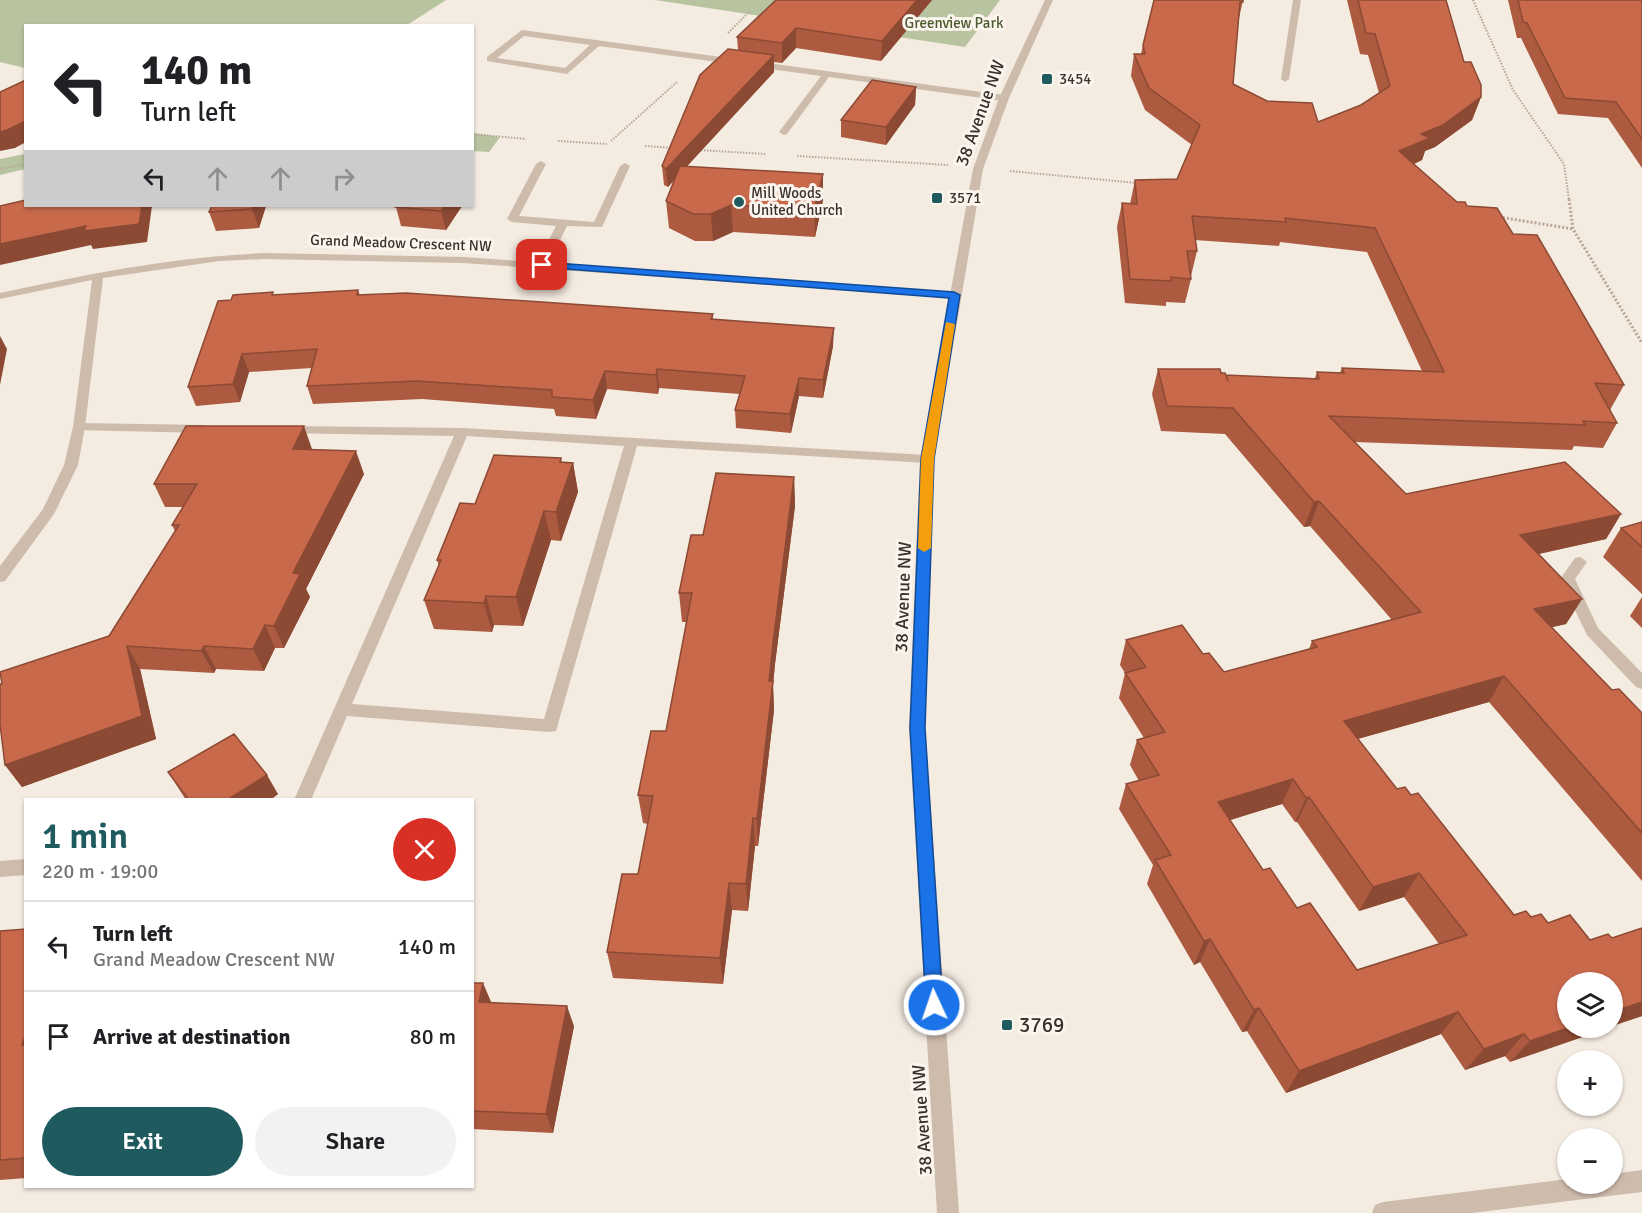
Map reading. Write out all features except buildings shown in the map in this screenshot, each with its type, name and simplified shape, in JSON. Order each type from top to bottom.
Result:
[{"type":"street","name":"38 Avenue NW","points":[[948,1213],[917,728],[927,459],[954,295],[978,169],[1004,98],[1049,0]]},
{"type":"street","points":[[1285,79],[1297,0]]},
{"type":"street","points":[[597,44],[567,70],[490,59],[522,33],[1004,98]]},
{"type":"street","points":[[784,132],[826,75]]},
{"type":"street","points":[[541,164],[512,219],[598,225],[625,166]]},
{"type":"street","points":[[542,265],[563,223]]},
{"type":"street","name":"Grand Meadow Crescent NW","points":[[0,296],[98,275],[219,258],[264,256],[463,260],[954,295]]},
{"type":"street","points":[[0,577],[49,511],[71,465],[79,427],[98,275]]},
{"type":"street","points":[[79,427],[222,429]]},
{"type":"street","points":[[270,429],[462,432],[927,459]]},
{"type":"street","points":[[303,798],[462,432]]},
{"type":"street","points":[[341,709],[550,726],[632,442]]},
{"type":"street","points":[[1580,562],[1567,579],[1592,631],[1642,683]]},
{"type":"street","points":[[0,869],[24,867]]},
{"type":"street","points":[[1383,1213],[1642,1181]]},
{"type":"path","points":[[1473,0],[1513,90],[1564,164],[1573,229],[1642,343]]},
{"type":"path","points":[[474,134],[533,139]]},
{"type":"path","points":[[554,141],[620,145]]},
{"type":"path","points":[[643,146],[677,148]]},
{"type":"path","points":[[689,149],[769,154]]},
{"type":"path","points":[[792,156],[926,163],[1138,183]]},
{"type":"path","points":[[0,169],[24,164]]},
{"type":"path","points":[[1497,217],[1573,229]]},
{"type":"green space","points":[[0,0],[446,0],[409,24],[24,24],[24,68],[0,62]]},
{"type":"green space","name":"Greenview Park","points":[[655,0],[1000,0],[965,47]]},
{"type":"green space","points":[[474,133],[500,137],[489,152],[474,151]]},
{"type":"green space","points":[[24,154],[24,169],[0,175],[0,159]]},
{"type":"slow traffic","points":[[924,548],[927,459],[949,324]]},
{"type":"place","name":"3454","points":[[1047,79]]},
{"type":"place","name":"3571","points":[[937,198]]},
{"type":"place","name":"Mill Woods United Church","points":[[739,202]]},
{"type":"place","name":"3769","points":[[1007,1025]]},
{"type":"route","points":[[542,265],[954,295],[927,459],[917,728],[934,1005]]}]
